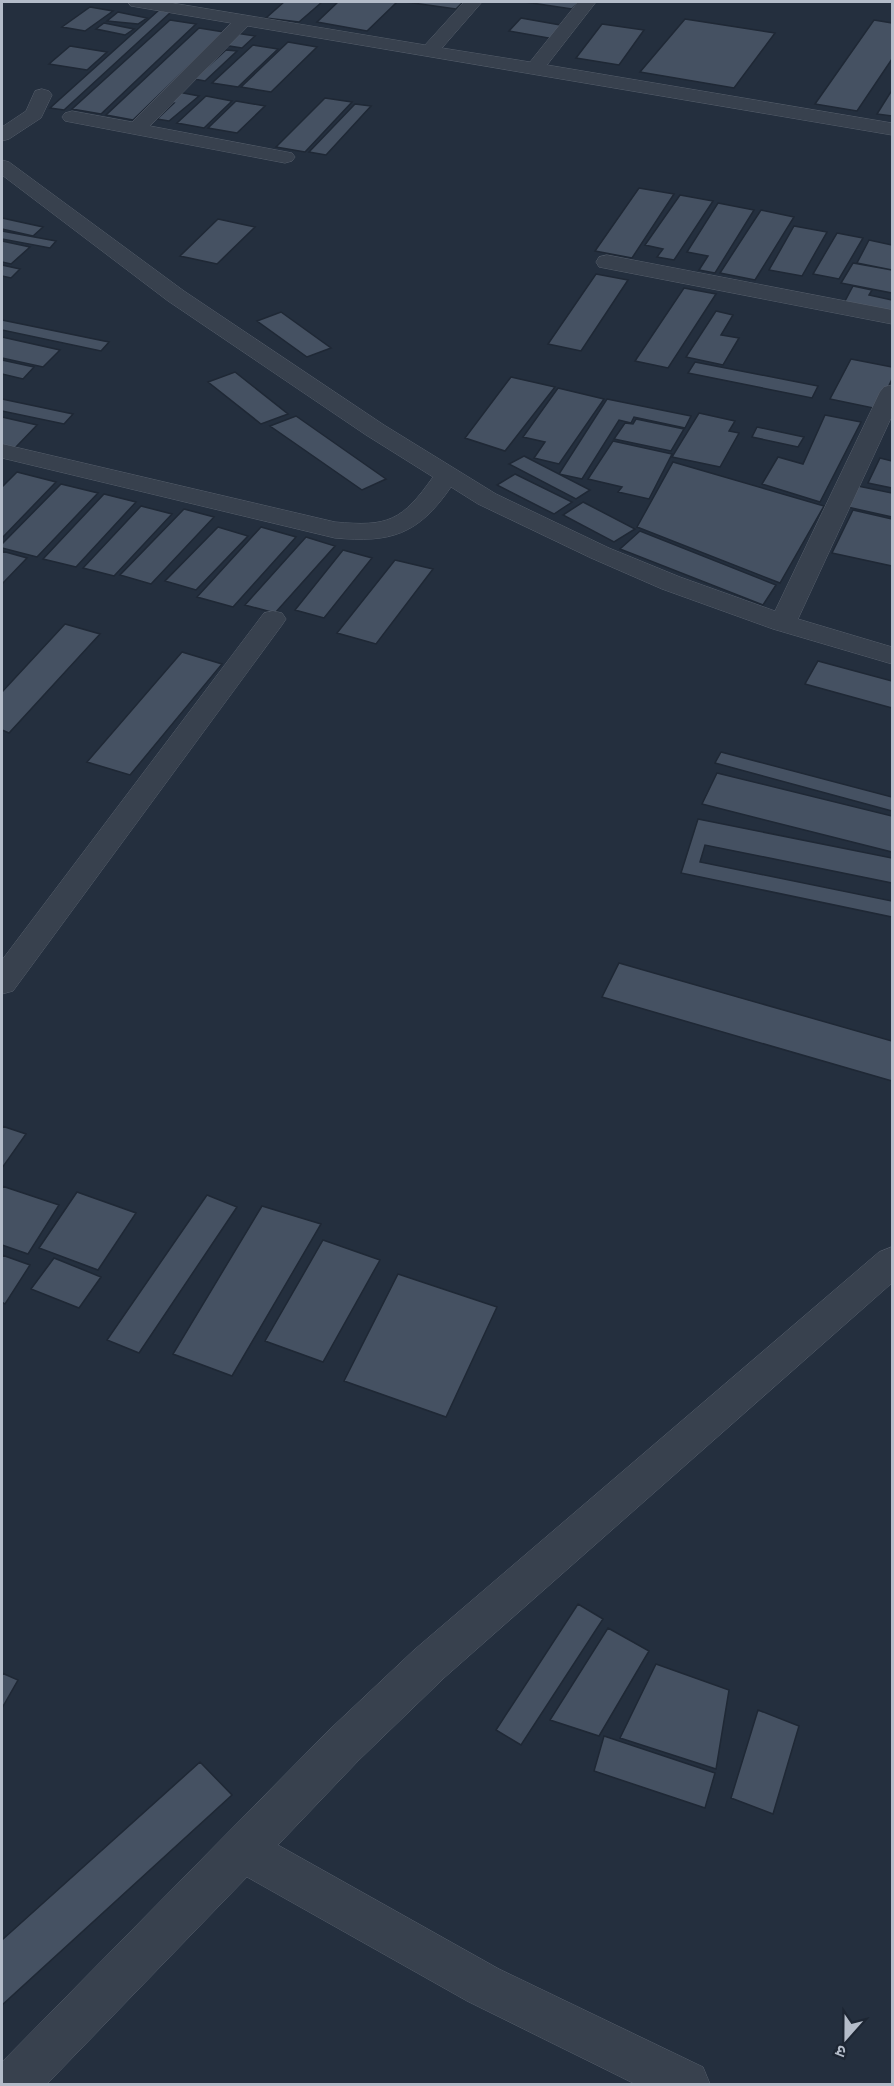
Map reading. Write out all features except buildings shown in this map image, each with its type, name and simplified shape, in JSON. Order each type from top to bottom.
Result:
[{"type":"street","points":[[137,2],[536,67],[892,129]]},
{"type":"street","points":[[430,50],[473,2]]},
{"type":"street","points":[[536,67],[587,2]]},
{"type":"street","points":[[136,129],[245,19]]},
{"type":"street","points":[[2,135],[34,114],[42,95]]},
{"type":"street","points":[[72,117],[285,157]]},
{"type":"street","points":[[2,166],[176,296],[375,430],[488,499],[600,553],[671,583],[783,623],[892,656]]},
{"type":"street","points":[[607,262],[892,317]]},
{"type":"street","points":[[783,623],[892,392]]},
{"type":"street","points":[[2,451],[334,530],[362,533],[389,532],[412,519],[430,501],[447,475]]},
{"type":"street","points":[[2,982],[273,620]]},
{"type":"street","points":[[14,2085],[343,1746],[429,1664],[892,1262]]},
{"type":"street","points":[[243,1850],[483,1985],[686,2085]]}]
